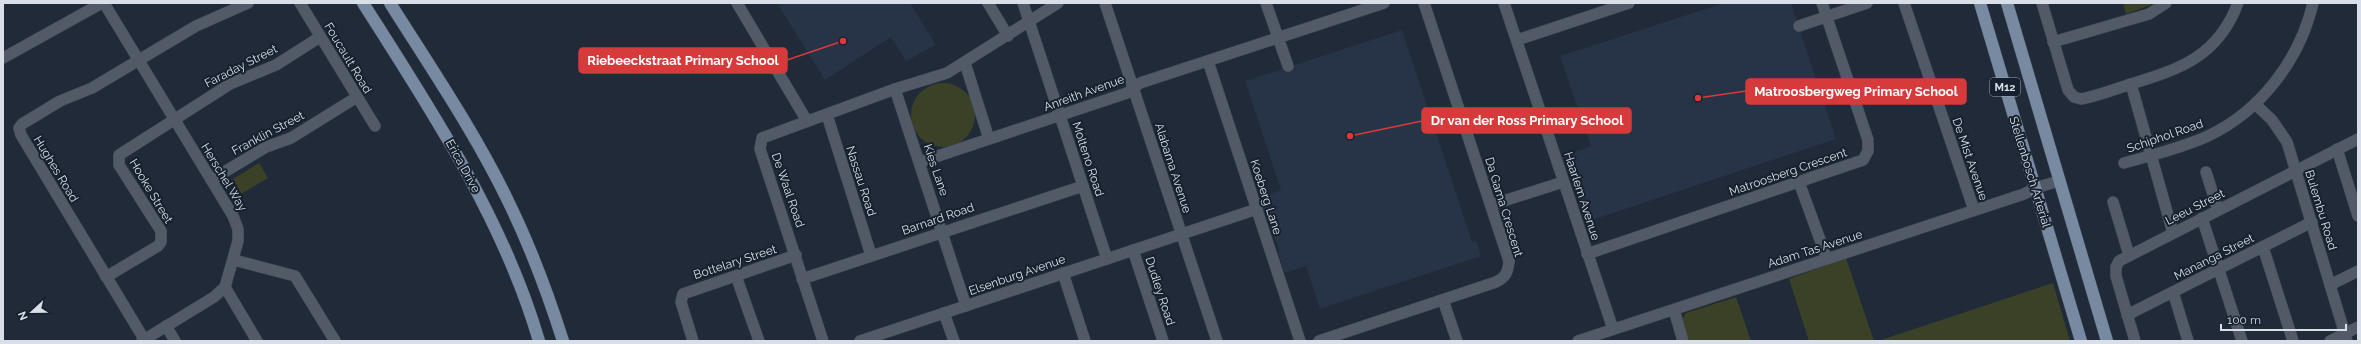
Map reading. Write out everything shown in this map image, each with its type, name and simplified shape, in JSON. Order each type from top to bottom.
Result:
[{"type":"main road","name":"Erica Drive","points":[[363,3],[436,119],[479,195],[512,267],[539,341]]},
{"type":"main road","name":"Erica Drive","points":[[390,3],[475,141],[506,197],[538,266],[563,341]]},
{"type":"main road","name":"Stellenbosch Arterial","points":[[1980,3],[2081,341]]},
{"type":"main road","name":"Stellenbosch Arterial","points":[[2007,3],[2107,341]]},
{"type":"street","points":[[3,58],[103,3]]},
{"type":"street","name":"Herschel Way","points":[[103,3],[139,60],[237,225],[238,241],[234,260],[225,287]]},
{"type":"street","points":[[139,60],[196,26],[248,3]]},
{"type":"street","name":"Foucault Road","points":[[300,3],[375,126]]},
{"type":"street","points":[[738,3],[807,121]]},
{"type":"street","points":[[988,3],[1008,36]]},
{"type":"street","name":"Molteno Road","points":[[1023,3],[1107,258]]},
{"type":"street","name":"De Waal Road","points":[[823,341],[759,144],[765,135],[826,115],[895,89],[947,73],[1008,36],[1058,3]]},
{"type":"street","name":"Alabama Avenue","points":[[1105,3],[1217,341]]},
{"type":"street","points":[[1266,3],[1288,66]]},
{"type":"street","name":"Anreith Avenue","points":[[920,162],[1127,93],[1140,84],[1384,3]]},
{"type":"street","name":"Da Gama Crescent","points":[[1319,341],[1496,282],[1507,274],[1509,261],[1424,3]]},
{"type":"street","name":"Haarlem Avenue","points":[[1504,3],[1613,329]]},
{"type":"street","points":[[1516,40],[1629,3]]},
{"type":"street","name":"Matroosberg Crescent","points":[[1587,254],[1858,163],[1866,155],[1868,151],[1868,140],[1822,3]]},
{"type":"street","points":[[1799,26],[1867,3]]},
{"type":"street","name":"De Mist Avenue","points":[[1904,3],[1974,210]]},
{"type":"street","points":[[2042,3],[2068,90],[2074,97],[2084,98],[2171,72],[2199,57],[2222,34],[2238,3]]},
{"type":"street","points":[[2053,42],[2149,14],[2166,3]]},
{"type":"street","name":"Schiphol Road","points":[[2124,163],[2209,135],[2232,122],[2254,104],[2273,84],[2289,62],[2302,37],[2313,3]]},
{"type":"street","name":"Faraday Street","points":[[174,118],[230,84],[276,65],[320,37]]},
{"type":"street","name":"Hughes Road","points":[[139,60],[92,88],[60,101],[22,124],[19,128],[21,135],[143,340]]},
{"type":"street","name":"Koeberg Lane","points":[[1208,61],[1300,341]]},
{"type":"street","points":[[965,63],[990,139]]},
{"type":"street","points":[[2132,84],[2174,233]]},
{"type":"street","name":"Kies Lane","points":[[895,89],[943,231],[966,306]]},
{"type":"street","name":"Franklin Street","points":[[211,180],[266,146],[291,138],[357,97]]},
{"type":"street","name":"Bulembu Road","points":[[2254,104],[2283,132],[2312,222],[2346,337]]},
{"type":"street","name":"Nassau Road","points":[[826,115],[871,255]]},
{"type":"street","name":"Hooke Street","points":[[106,277],[161,242],[161,232],[119,165],[118,158],[122,151],[174,118]]},
{"type":"street","name":"Leeu Street","points":[[2135,341],[2115,272],[2119,261],[2358,139]]},
{"type":"street","points":[[2338,150],[2358,216]]},
{"type":"street","points":[[2206,172],[2218,210]]},
{"type":"street","name":"Adam Tas Avenue","points":[[1578,341],[2024,194],[2035,188],[2059,181]]},
{"type":"street","points":[[1491,205],[1563,182]]},
{"type":"street","points":[[1799,182],[1827,259]]},
{"type":"street","name":"Barnard Road","points":[[802,278],[1083,186]]},
{"type":"street","points":[[2113,202],[2129,255]]},
{"type":"street","name":"Elsenburg Avenue","points":[[860,341],[885,337],[944,313],[1107,258],[1257,210]]},
{"type":"street","points":[[2202,218],[2242,341]]},
{"type":"street","name":"Mananga Street","points":[[2127,315],[2312,222]]},
{"type":"street","points":[[2263,247],[2293,341]]},
{"type":"street","name":"Dudley Road","points":[[1133,250],[1163,341]]},
{"type":"street","name":"Bottelary Street","points":[[693,341],[681,302],[683,294],[796,256]]},
{"type":"street","points":[[234,260],[295,276],[335,341]]},
{"type":"street","points":[[2330,285],[2358,271]]},
{"type":"street","points":[[1063,273],[1086,341]]},
{"type":"street","points":[[736,276],[759,341]]},
{"type":"street","points":[[143,340],[214,297],[225,287],[257,341]]},
{"type":"street","points":[[2173,292],[2188,341]]},
{"type":"street","points":[[1443,300],[1457,341]]},
{"type":"street","points":[[1674,310],[1683,341]]},
{"type":"street","points":[[944,313],[954,341]]},
{"type":"street","points":[[166,326],[175,341]]},
{"type":"street","points":[[2330,341],[2346,337],[2358,327]]},
{"type":"shaded area","points":[[777,3],[910,3],[936,45],[906,61],[891,37],[825,80]]},
{"type":"shaded area","points":[[1724,3],[1791,3],[1836,139],[1586,222],[1564,156],[1591,146],[1560,56]]},
{"type":"shaded area","points":[[1402,30],[1472,242],[1476,241],[1481,256],[1320,309],[1306,266],[1285,273],[1278,254],[1280,251],[1259,198],[1281,190],[1245,81]]},
{"type":"green space","points":[[2123,3],[2156,3],[2126,14]]},
{"type":"green space","points":[[943,83],[955,86],[966,92],[972,103],[975,115],[972,127],[966,138],[955,144],[943,147],[931,144],[920,138],[914,127],[911,115],[914,103],[920,92],[931,86]]},
{"type":"green space","points":[[259,163],[268,178],[241,194],[233,179]]},
{"type":"green space","points":[[1846,258],[1874,341],[1809,341],[1789,279]]},
{"type":"green space","points":[[2053,283],[2070,341],[1878,341]]},
{"type":"green space","points":[[1736,297],[1751,341],[1689,341],[1682,319],[1686,313]]},
{"type":"place","name":"Riebeeckstraat Primary School","points":[[843,41]]},
{"type":"place","name":"Matroosbergweg Primary School","points":[[1698,98]]},
{"type":"place","name":"Dr van der Ross Primary School","points":[[1350,136]]}]
